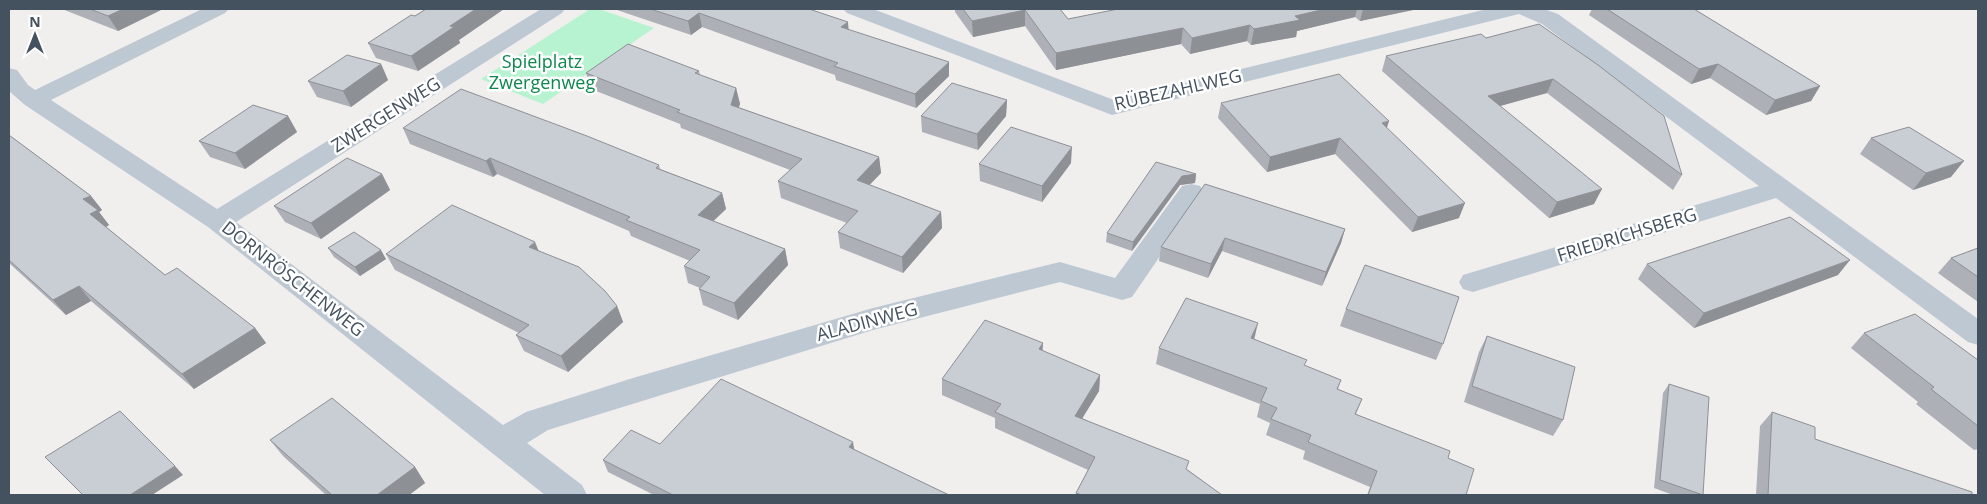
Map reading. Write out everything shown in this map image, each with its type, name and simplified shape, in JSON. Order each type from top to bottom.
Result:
[{"type":"street","points":[[34,100],[218,9]]},
{"type":"street","name":"ZWERGENWEG","points":[[217,221],[555,9]]},
{"type":"street","name":"RÜBEZAHLWEG","points":[[854,9],[1112,108],[1512,9]]},
{"type":"street","points":[[1526,9],[1550,19],[1978,334]]},
{"type":"street","name":"DORNRÖSCHENWEG","points":[[9,74],[20,90],[34,100],[217,221],[570,495]]},
{"type":"street","name":"FRIEDRICHSBERG","points":[[1473,282],[1780,188]]},
{"type":"street","name":"ALADINWEG","points":[[502,442],[537,421],[632,390],[874,319],[1060,272],[1122,290],[1191,192]]},
{"type":"green space","name":"Spielplatz Zwergenweg","points":[[590,9],[599,9],[654,28],[543,104],[481,79]]},
{"type":"building","points":[[90,9],[123,9],[108,16]]},
{"type":"building","points":[[426,9],[476,9],[450,26],[454,27],[411,56],[368,43],[411,15],[415,16]]},
{"type":"building","points":[[650,9],[809,9],[848,22],[841,27],[949,62],[915,94],[834,66],[838,63],[699,13],[688,21]]},
{"type":"building","points":[[963,9],[1060,9],[1068,19],[1118,9],[1325,9],[1295,16],[1300,20],[1254,29],[1250,25],[1192,38],[1183,28],[1056,53],[1025,10],[972,21]]},
{"type":"building","points":[[1607,9],[1694,9],[1820,86],[1775,100],[1718,64],[1699,69]]},
{"type":"building","points":[[1539,24],[1598,65],[1664,116],[1682,175],[1553,79],[1488,96],[1602,189],[1557,202],[1386,56],[1481,34],[1486,38]]},
{"type":"building","points":[[628,44],[699,71],[695,73],[736,88],[731,105],[879,157],[857,180],[941,212],[902,257],[838,232],[858,211],[778,181],[802,159],[677,112],[680,110],[586,73]]},
{"type":"building","points":[[347,55],[381,64],[343,91],[308,81]]},
{"type":"building","points":[[1339,74],[1389,121],[1382,123],[1465,203],[1418,217],[1340,138],[1270,157],[1221,103]]},
{"type":"building","points":[[952,83],[1007,100],[977,134],[921,116]]},
{"type":"building","points":[[461,89],[587,136],[659,165],[656,168],[722,193],[698,215],[785,249],[734,303],[699,289],[710,277],[684,266],[700,250],[626,220],[630,217],[490,158],[486,161],[403,128]]},
{"type":"building","points":[[253,105],[288,116],[235,153],[199,141]]},
{"type":"building","points":[[1011,127],[1072,147],[1042,186],[979,164]]},
{"type":"building","points":[[1909,127],[1964,161],[1926,173],[1871,138]]},
{"type":"building","points":[[9,135],[91,196],[83,199],[98,210],[90,214],[165,275],[177,268],[255,328],[182,374],[79,286],[53,300],[9,260]]},
{"type":"building","points":[[347,158],[382,174],[311,223],[274,206]]},
{"type":"building","points":[[1156,162],[1196,174],[1182,176],[1133,242],[1107,233]]},
{"type":"building","points":[[1205,184],[1345,229],[1326,272],[1225,238],[1211,264],[1161,247]]},
{"type":"building","points":[[452,205],[535,242],[529,247],[579,267],[605,291],[617,306],[561,356],[516,335],[529,325],[386,254]]},
{"type":"building","points":[[1790,217],[1850,260],[1704,313],[1647,264]]},
{"type":"building","points":[[354,232],[381,250],[355,267],[328,248]]},
{"type":"building","points":[[1978,248],[1978,277],[1951,258]]},
{"type":"building","points":[[1365,265],[1459,297],[1443,344],[1346,309]]},
{"type":"building","points":[[1186,298],[1258,323],[1251,338],[1307,360],[1304,365],[1341,380],[1337,389],[1362,399],[1355,414],[1450,451],[1448,458],[1474,469],[1466,495],[1368,495],[1377,471],[1308,442],[1311,435],[1271,419],[1277,408],[1261,401],[1267,388],[1159,348]]},
{"type":"building","points":[[1915,314],[1978,360],[1978,426],[1931,389],[1934,387],[1864,333]]},
{"type":"building","points":[[985,320],[1043,343],[1039,349],[1100,375],[1075,416],[1189,461],[1186,469],[1222,495],[1082,495],[1076,493],[1095,457],[995,412],[1001,404],[942,379]]},
{"type":"building","points":[[1487,336],[1575,367],[1563,420],[1472,386]]},
{"type":"building","points":[[721,379],[853,442],[849,447],[949,495],[673,495],[603,460],[631,430],[660,444]]},
{"type":"building","points":[[1669,384],[1709,397],[1703,495],[1660,480]]},
{"type":"building","points":[[332,398],[415,467],[377,495],[332,495],[270,440]]},
{"type":"building","points":[[120,411],[175,466],[130,495],[83,495],[45,457]]},
{"type":"building","points":[[1772,412],[1815,427],[1815,439],[1972,492],[1972,495],[1768,495]]}]
